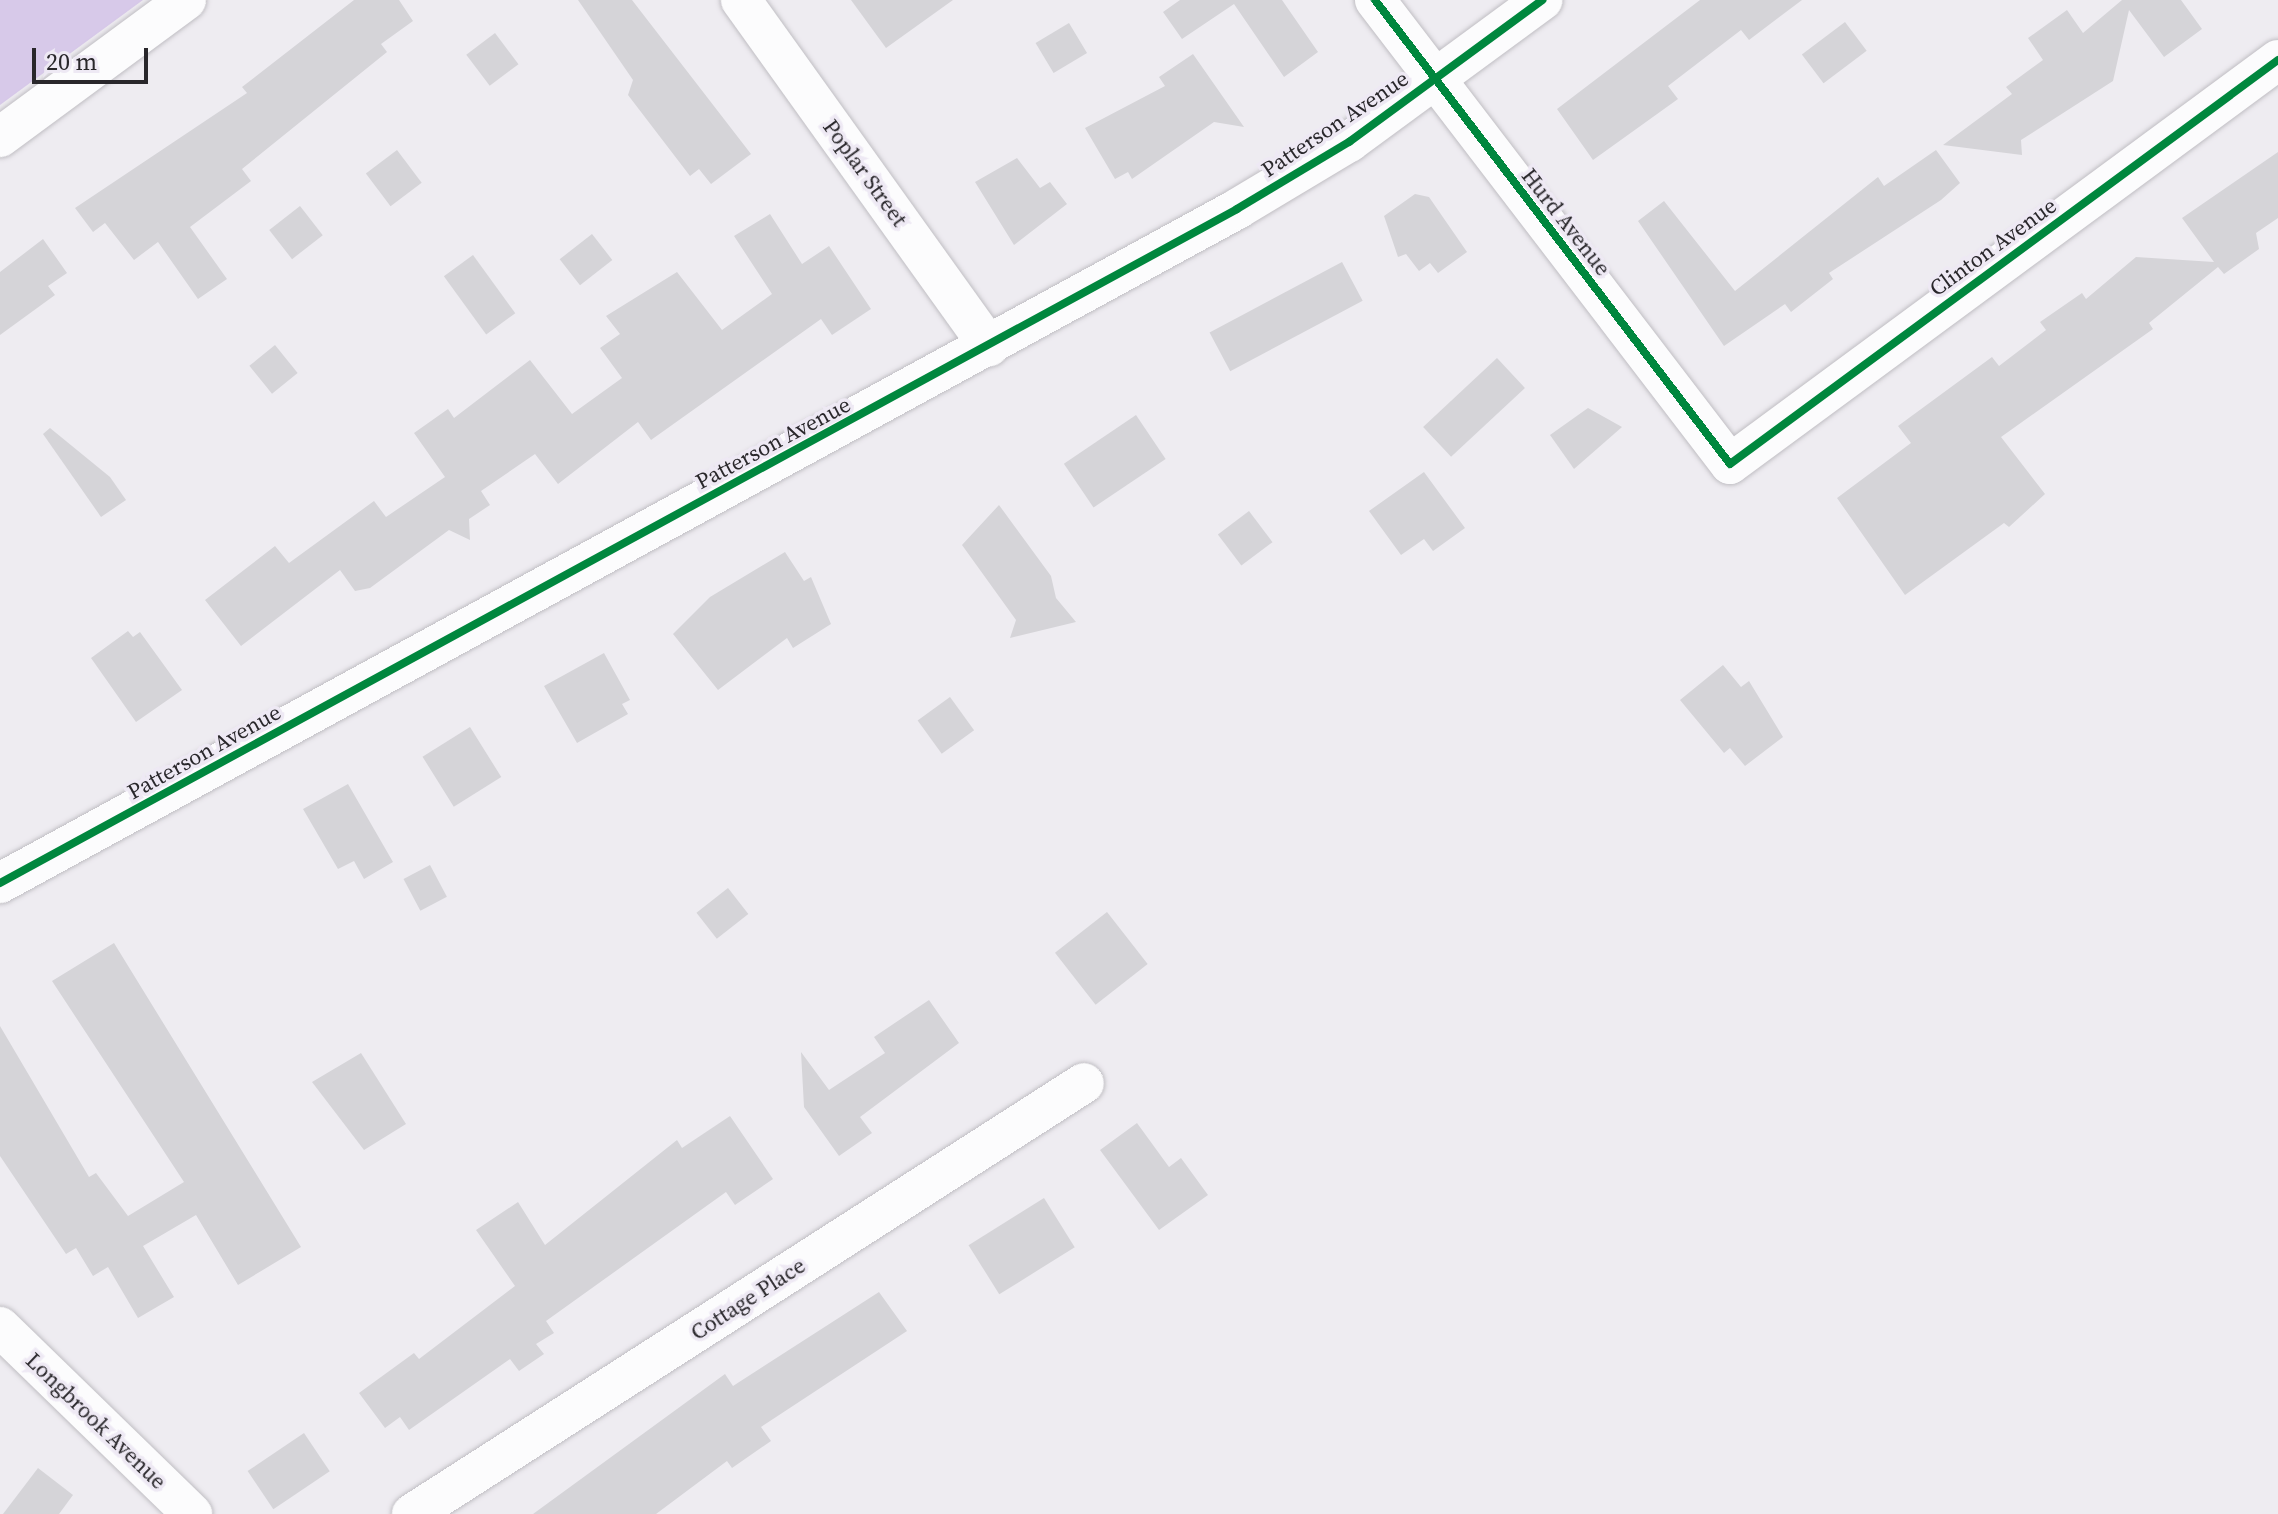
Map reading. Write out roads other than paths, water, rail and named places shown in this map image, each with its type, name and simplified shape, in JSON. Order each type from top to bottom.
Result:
[{"type":"street","points":[[0,137],[186,0]]},
{"type":"street","name":"Poplar Street","points":[[741,0],[989,346]]},
{"type":"street","name":"Hurd Avenue","points":[[1375,0],[1433,80],[1730,464]]},
{"type":"street","name":"Patterson Avenue","points":[[0,883],[1237,209],[1433,80],[1542,0]]},
{"type":"street","name":"Clinton Avenue","points":[[1730,464],[2278,60]]},
{"type":"street","name":"Cottage Place","points":[[412,1514],[1084,1083]]},
{"type":"street","name":"Longbrook Avenue","points":[[0,1327],[192,1514]]}]
